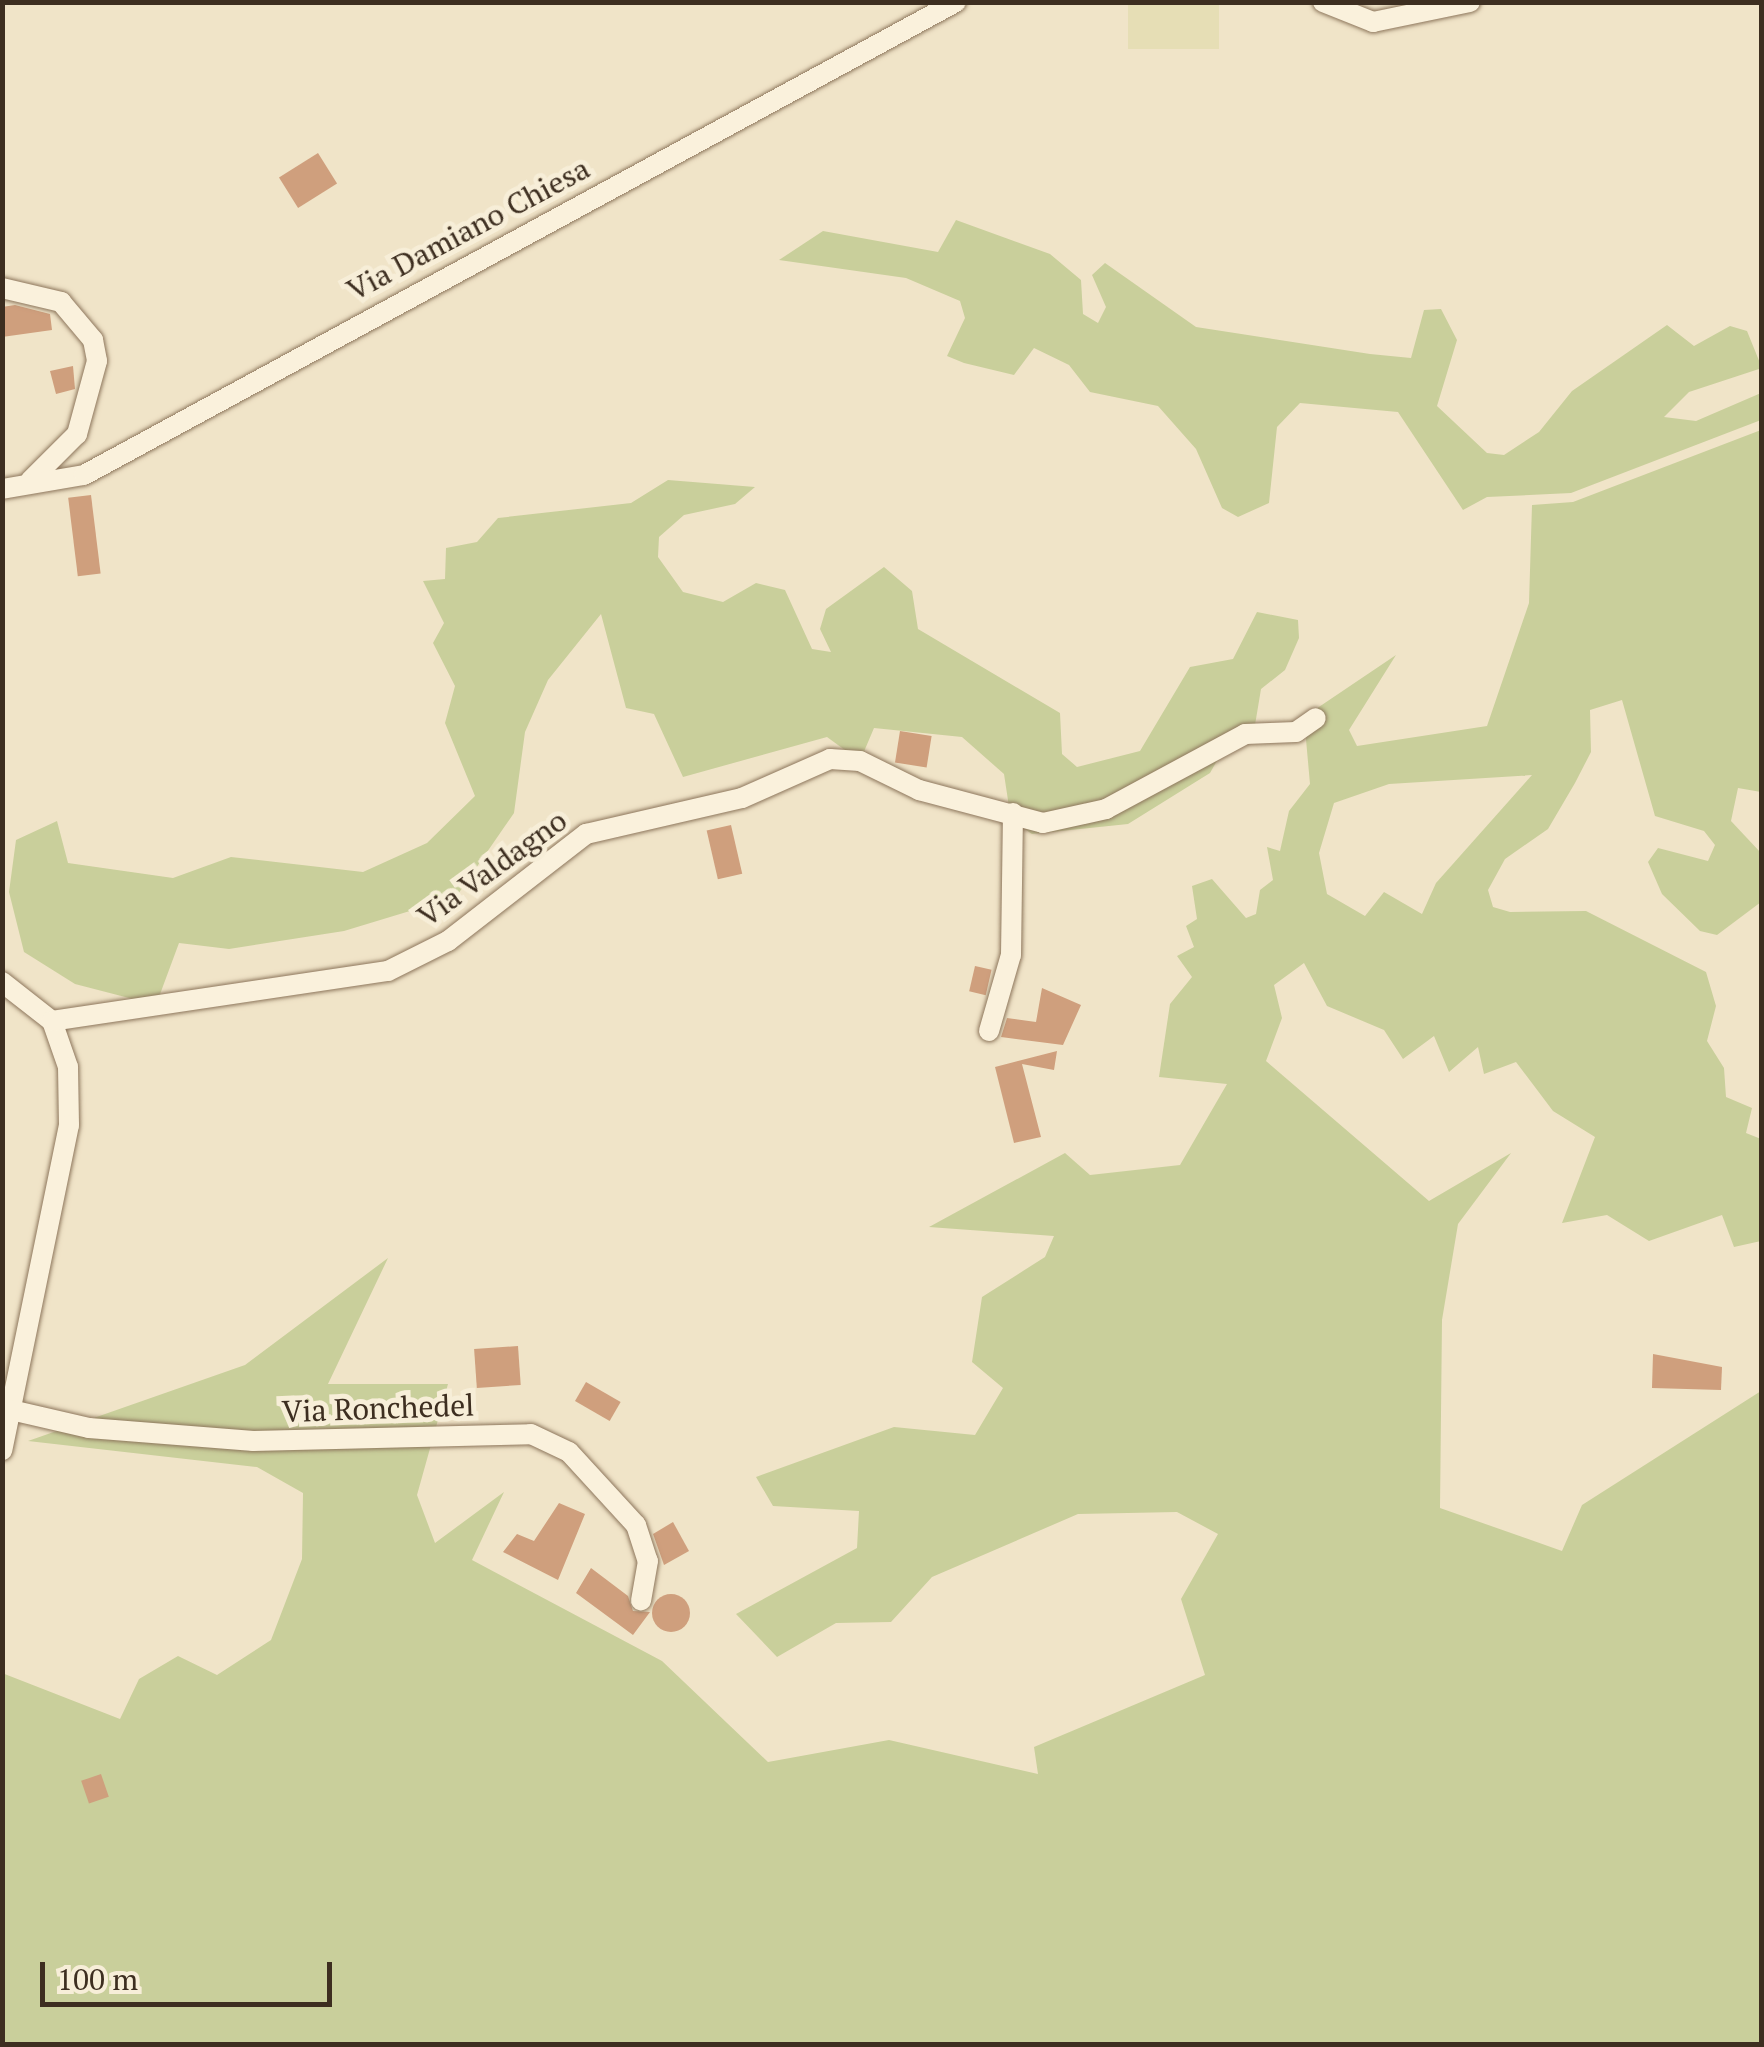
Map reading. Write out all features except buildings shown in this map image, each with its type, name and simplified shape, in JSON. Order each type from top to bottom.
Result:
[{"type":"street","name":"Via Damiano Chiesa","points":[[2,489],[84,475],[208,412],[375,311],[956,2]]},
{"type":"street","points":[[1332,8],[1399,22],[1470,2]]},
{"type":"street","points":[[2,288],[62,302],[93,340],[97,362],[77,434],[25,485]]},
{"type":"street","name":"Via Valdagno","points":[[52,1021],[388,971],[448,941],[586,834],[742,798],[830,760],[860,761],[919,790],[1043,823],[1106,809],[1224,743],[1296,732],[1316,718]]},
{"type":"street","points":[[988,1032],[1012,955],[1012,812]]},
{"type":"street","points":[[2,982],[52,1021],[68,1067],[69,1125],[2,1450]]},
{"type":"street","name":"Via Ronchedel","points":[[11,1410],[89,1428],[254,1442],[530,1434],[569,1452],[636,1525],[648,1561],[641,1600]]},
{"type":"shaded area","points":[[1128,3],[1219,3],[1219,49],[1128,49]]},
{"type":"green space","points":[[956,220],[1050,254],[1081,280],[1083,314],[1098,323],[1106,307],[1092,275],[1105,263],[1196,327],[1370,354],[1411,358],[1424,310],[1441,309],[1457,340],[1437,406],[1487,453],[1504,455],[1539,432],[1572,391],[1667,325],[1694,346],[1730,326],[1747,331],[1762,368],[1689,392],[1664,417],[1696,421],[1761,393],[1761,420],[1571,493],[1487,497],[1463,510],[1398,412],[1300,403],[1277,427],[1269,503],[1238,517],[1222,508],[1196,449],[1158,406],[1090,392],[1069,365],[1034,348],[1014,375],[964,363],[947,356],[965,318],[960,301],[906,278],[779,260],[823,231],[938,252]]},
{"type":"green space","points":[[1761,430],[1761,792],[1738,788],[1731,821],[1761,853],[1761,902],[1717,935],[1700,931],[1662,894],[1648,862],[1658,848],[1708,861],[1715,845],[1704,831],[1655,816],[1622,700],[1590,710],[1591,752],[1575,783],[1548,829],[1505,859],[1488,890],[1493,907],[1510,912],[1586,911],[1706,972],[1716,1006],[1707,1041],[1724,1068],[1726,1097],[1752,1108],[1746,1133],[1761,1139],[1761,1241],[1734,1247],[1722,1215],[1649,1241],[1607,1215],[1562,1223],[1595,1137],[1553,1111],[1516,1062],[1484,1074],[1478,1047],[1449,1072],[1434,1036],[1403,1059],[1384,1030],[1327,1006],[1304,963],[1274,985],[1282,1018],[1266,1061],[1429,1201],[1511,1153],[1458,1224],[1442,1320],[1440,1508],[1562,1551],[1582,1505],[1761,1391],[1761,2044],[3,2044],[2,1673],[120,1719],[139,1679],[178,1656],[217,1675],[271,1640],[302,1559],[303,1493],[257,1467],[28,1441],[245,1365],[388,1258],[328,1384],[448,1384],[417,1495],[435,1543],[504,1492],[472,1560],[662,1661],[768,1762],[889,1740],[1038,1774],[1034,1747],[1205,1675],[1181,1599],[1218,1534],[1177,1512],[1078,1514],[932,1577],[891,1622],[836,1623],[777,1657],[736,1614],[857,1548],[859,1511],[773,1506],[756,1477],[894,1427],[975,1435],[1003,1388],[972,1362],[982,1297],[1045,1257],[1054,1236],[929,1227],[1065,1153],[1090,1175],[1180,1165],[1227,1084],[1159,1077],[1170,1004],[1192,977],[1177,956],[1194,947],[1186,926],[1197,919],[1192,886],[1212,879],[1246,918],[1256,914],[1260,890],[1273,880],[1267,847],[1280,851],[1289,811],[1310,784],[1304,717],[1396,655],[1349,730],[1357,746],[1487,726],[1529,603],[1532,505],[1573,502]],"holes":[[[1532,775],[1436,883],[1422,914],[1384,892],[1365,916],[1327,894],[1319,853],[1334,803],[1389,784]]]},
{"type":"green space","points":[[668,480],[755,487],[735,504],[684,515],[659,537],[658,557],[683,592],[723,602],[756,583],[785,590],[812,649],[831,652],[820,629],[826,609],[884,567],[912,591],[918,629],[1060,713],[1062,754],[1077,767],[1140,751],[1190,667],[1233,659],[1257,612],[1298,620],[1299,638],[1285,670],[1261,689],[1255,725],[1227,743],[1210,773],[1128,824],[1032,834],[1011,820],[1004,774],[962,737],[874,728],[860,761],[827,737],[683,777],[654,714],[626,708],[601,614],[548,680],[525,732],[514,813],[456,897],[344,931],[229,949],[179,943],[156,1005],[75,984],[24,952],[9,892],[16,840],[57,821],[68,863],[173,878],[231,857],[363,872],[427,843],[475,796],[445,723],[455,686],[433,643],[444,623],[423,581],[445,579],[446,548],[477,542],[498,518],[631,503]]}]
